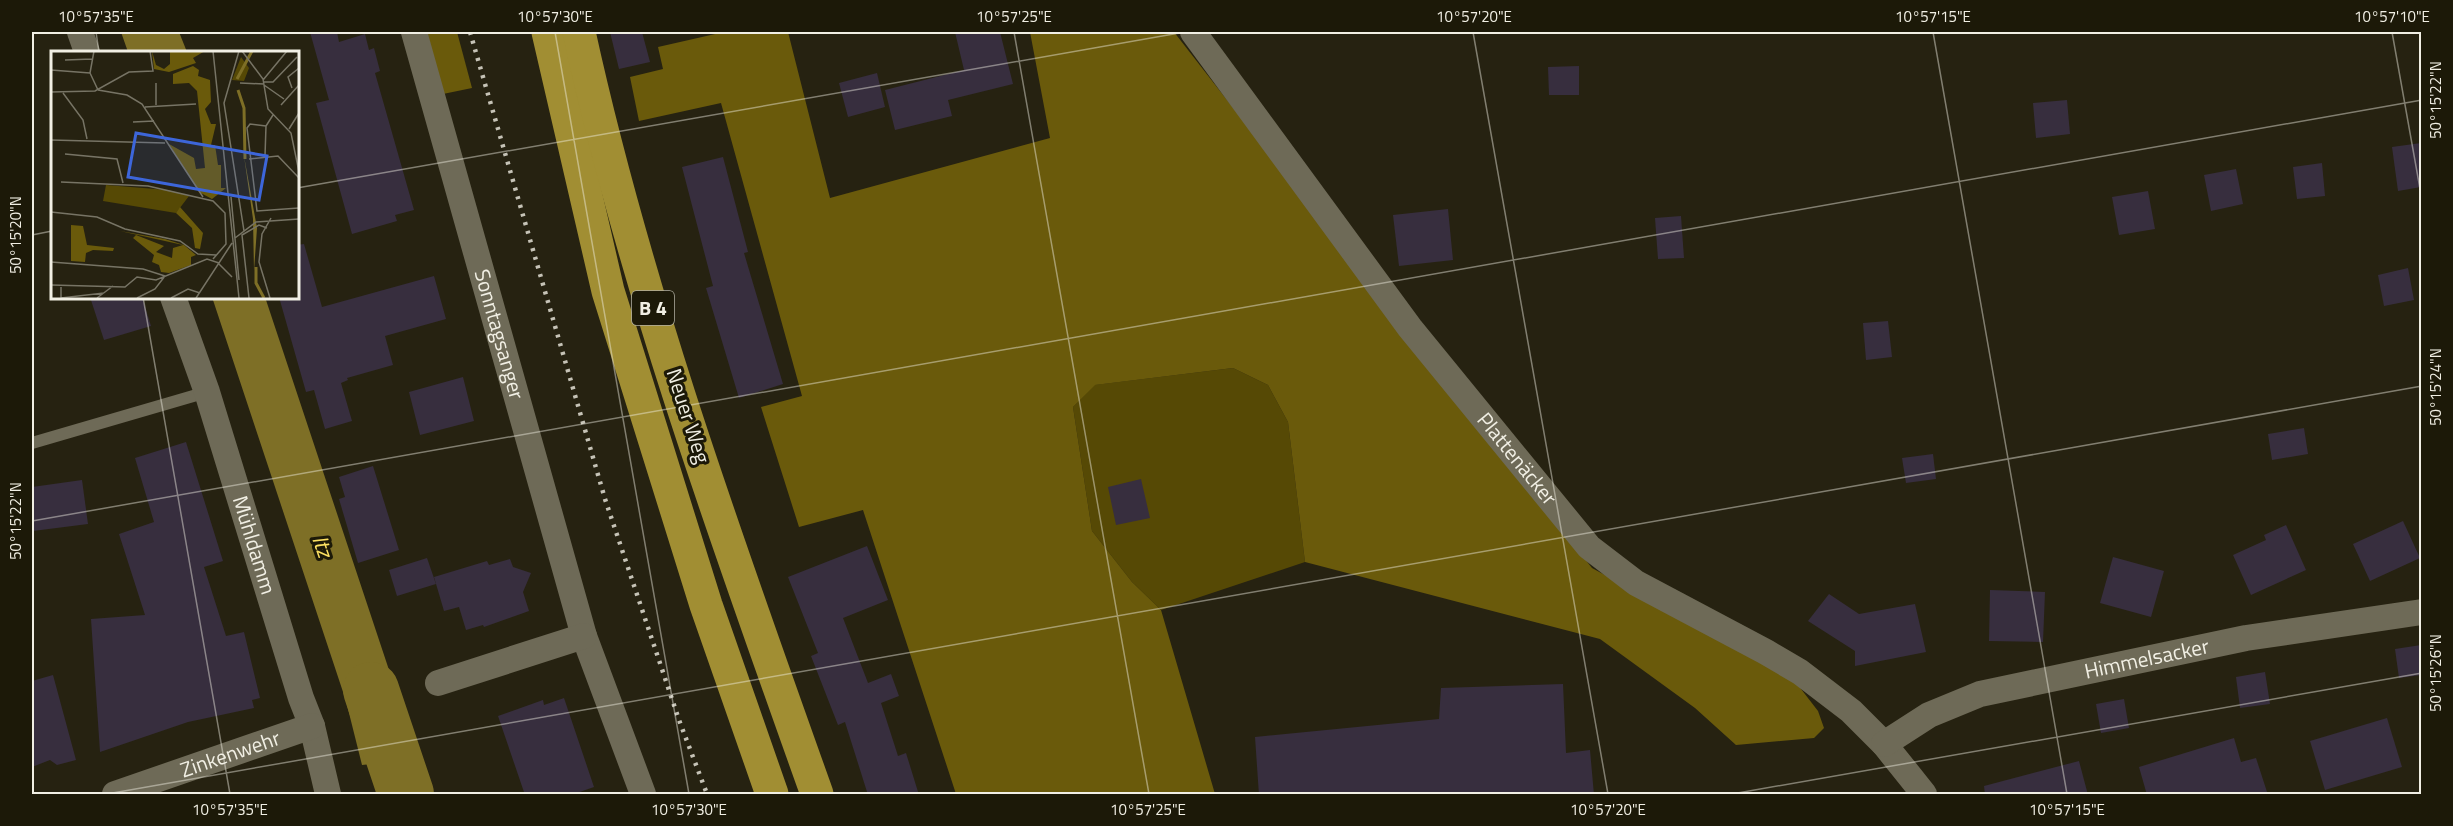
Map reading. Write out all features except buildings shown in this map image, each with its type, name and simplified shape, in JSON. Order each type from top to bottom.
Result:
[{"type":"highway","points":[[526,32],[573,213],[608,291]]},
{"type":"highway","name":"Neuer Weg","points":[[548,32],[608,291],[706,605],[772,795]]},
{"type":"highway","name":"Neuer Weg","points":[[579,32],[601,129],[645,285],[741,581],[817,795]]},
{"type":"street","points":[[80,32],[87,51]]},
{"type":"street","name":"Sonntagsanger","points":[[414,32],[584,636],[643,795]]},
{"type":"street","name":"Plattenäcker","points":[[1193,32],[1410,328],[1589,547],[1636,583],[1800,672],[1851,711],[1884,744],[1924,795]]},
{"type":"street","name":"Mühldamm","points":[[174,298],[207,392],[301,698],[312,726],[328,795]]},
{"type":"street","name":"Himmelsacker","points":[[1884,744],[1929,715],[1980,694],[2246,638],[2421,612]]},
{"type":"street","points":[[438,683],[584,636]]},
{"type":"street","name":"Zinkenwehr","points":[[115,795],[312,726]]},
{"type":"lane","points":[[32,443],[207,392]]},
{"type":"shaded area","points":[[427,32],[457,32],[472,88],[443,94]]},
{"type":"shaded area","points":[[724,32],[788,32],[830,198],[1050,138],[1030,32],[1174,32],[1592,568],[1791,676],[1818,711],[1824,728],[1814,738],[1736,745],[1695,708],[1600,639],[1305,562],[1288,422],[1268,385],[1233,368],[1095,385],[1073,407],[1092,531],[1132,582],[1161,610],[1215,794],[956,794],[863,510],[799,527],[761,407],[802,396],[721,103],[639,121],[630,77],[663,69],[658,47]]},
{"type":"shaded area","points":[[1233,368],[1268,385],[1288,422],[1305,562],[1161,610],[1132,582],[1092,531],[1073,407],[1094,385]]},
{"type":"water","points":[[121,32],[179,32],[187,51],[128,51]]},
{"type":"water","points":[[212,298],[265,298],[395,688],[405,707],[417,759],[362,765],[346,701]]},
{"type":"waterway","name":"Itz","points":[[371,690],[406,794]]},
{"type":"railway","points":[[470,32],[605,499],[679,720],[707,794]]}]
